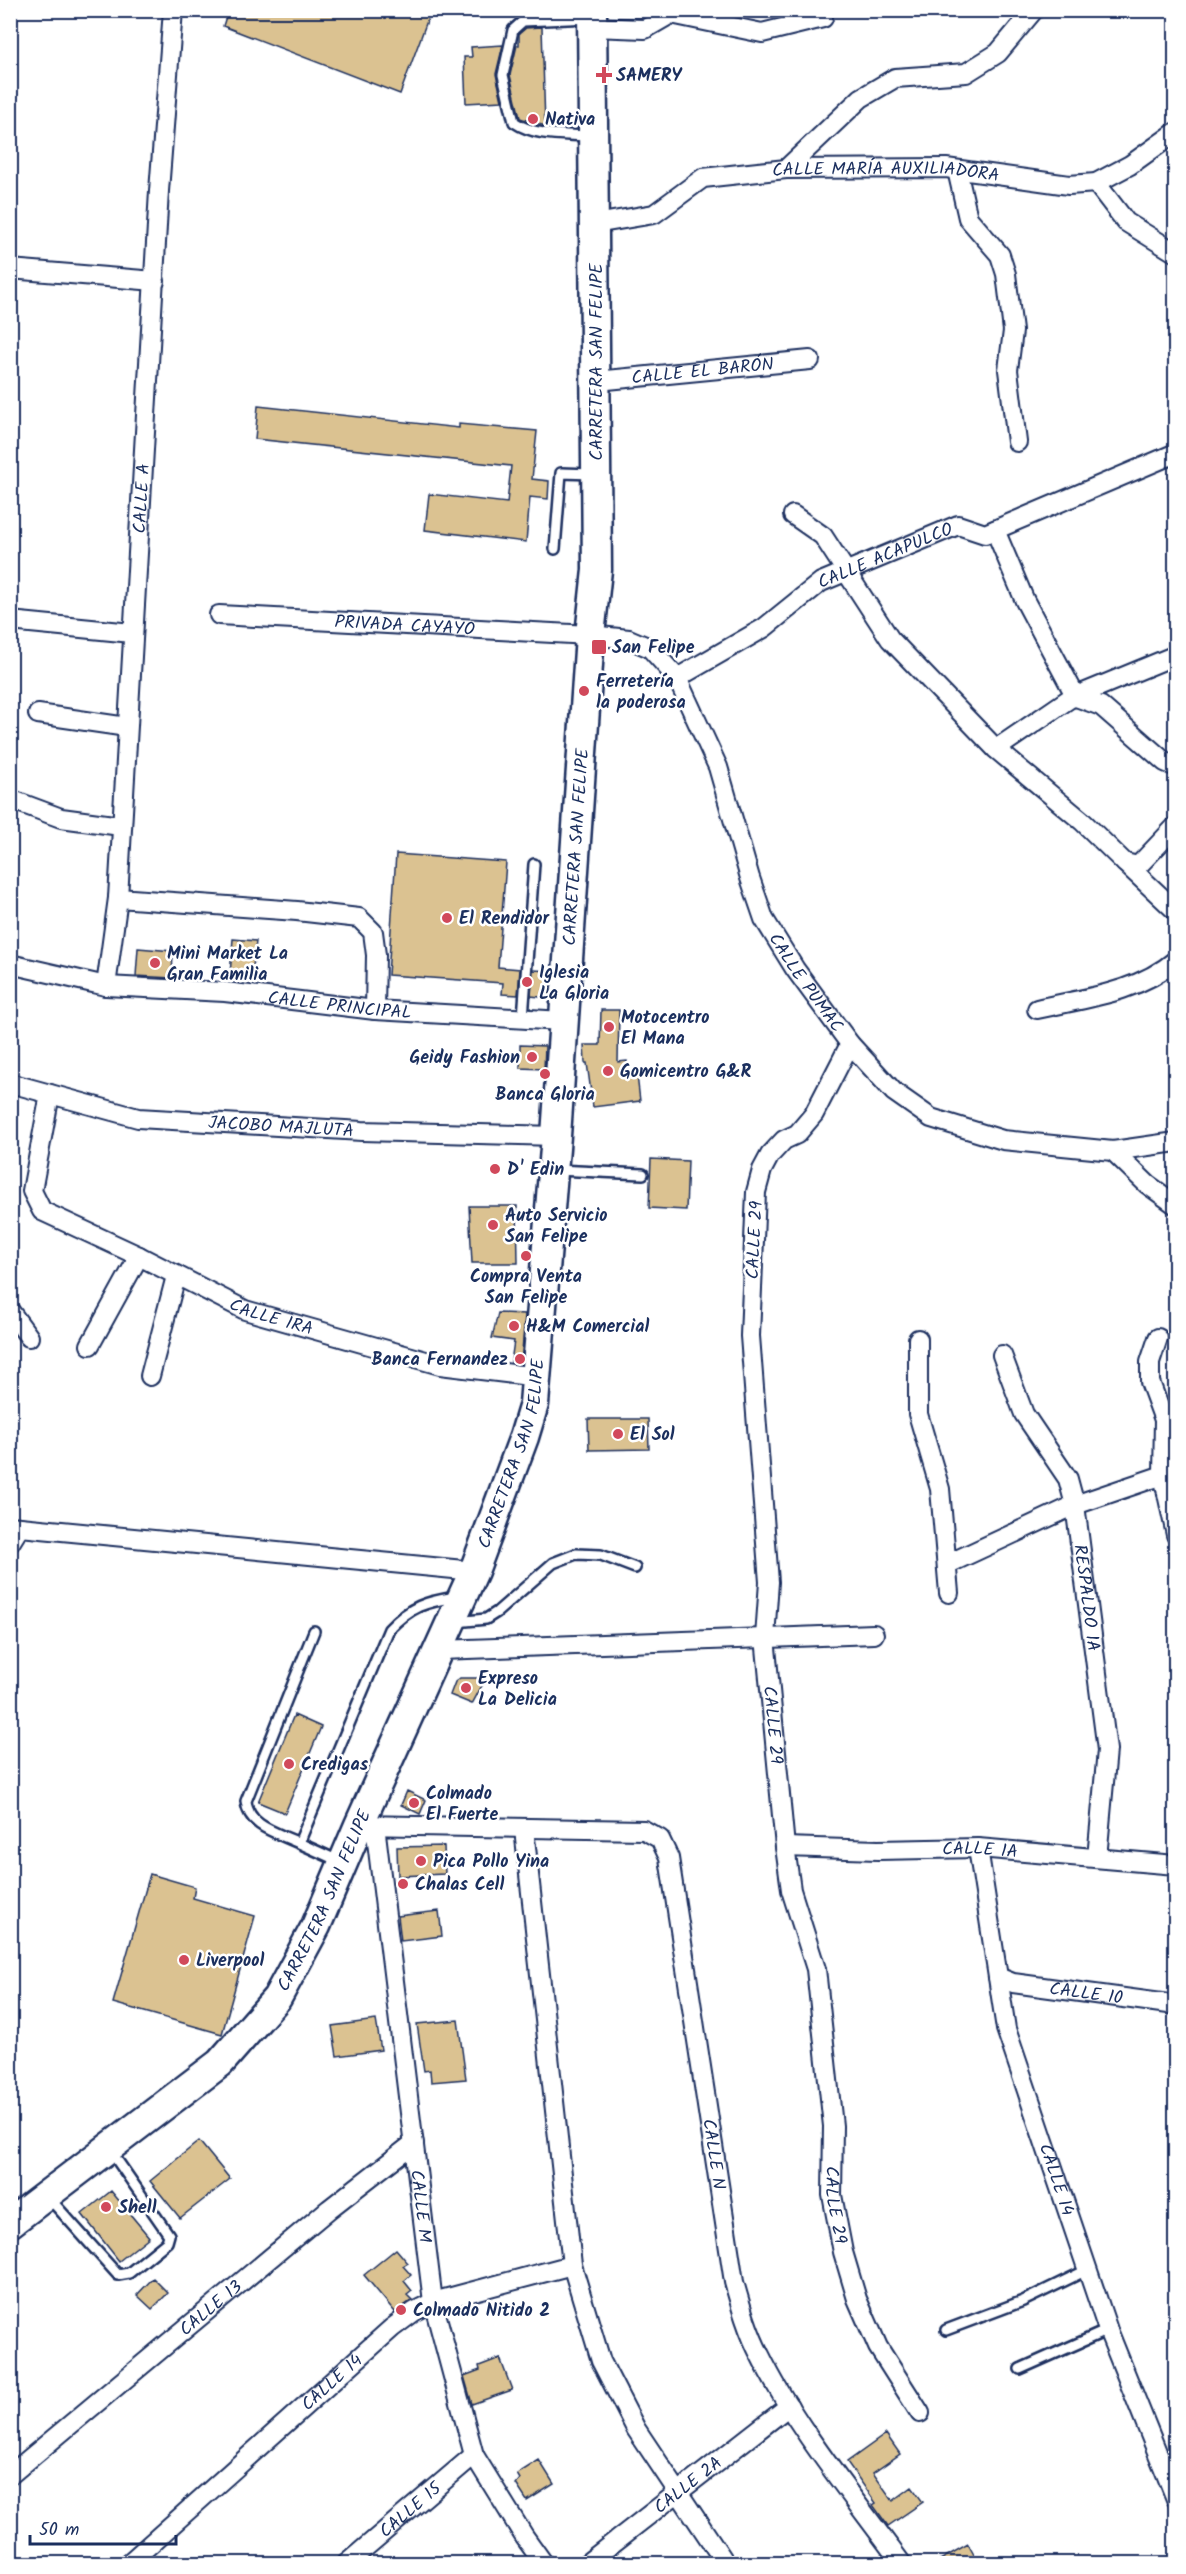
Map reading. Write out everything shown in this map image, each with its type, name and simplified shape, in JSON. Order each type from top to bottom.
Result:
[{"type":"main road","name":"CARRETERA SAN FELIPE","points":[[10,2223],[220,2063],[277,1998],[316,1926],[343,1863],[367,1825],[468,1583],[524,1437],[534,1404],[556,1136],[590,635],[597,570],[592,18]]},
{"type":"street","name":"CALLE A","points":[[106,986],[118,898],[159,191],[173,10]]},
{"type":"street","points":[[786,169],[861,98],[896,78],[966,74],[998,53],[1034,10]]},
{"type":"street","points":[[592,18],[645,29],[671,14],[762,33],[823,18]]},
{"type":"street","name":"CALLE MARÍA AUXILIADORA","points":[[595,224],[654,214],[703,178],[786,169],[957,170],[1069,185],[1096,183],[1130,165],[1176,132]]},
{"type":"street","points":[[957,170],[968,218],[1000,255],[1006,274],[1013,331],[1008,370],[1017,442]]},
{"type":"street","points":[[1096,183],[1126,222],[1176,253]]},
{"type":"street","points":[[10,269],[155,281]]},
{"type":"street","name":"CALLE EL BARÓN","points":[[597,381],[810,360]]},
{"type":"street","name":"CALLE ACAPULCO","points":[[677,678],[764,628],[821,582],[958,525],[985,534],[1176,453]]},
{"type":"street","points":[[793,515],[823,536],[890,639],[996,749],[1082,822],[1176,910]]},
{"type":"street","points":[[995,530],[1025,601],[1076,697],[1101,706],[1165,762],[1176,767]]},
{"type":"street","name":"PRIVADA CAYAYO","points":[[219,615],[590,635]]},
{"type":"street","points":[[10,621],[132,633]]},
{"type":"street","name":"CALLE PUMAC","points":[[590,635],[629,639],[650,648],[677,678],[718,767],[764,919],[795,969],[850,1044],[894,1092],[931,1118],[1003,1140],[1113,1151],[1176,1142]]},
{"type":"street","points":[[996,749],[1076,697],[1176,655]]},
{"type":"street","points":[[38,714],[127,727]]},
{"type":"street","points":[[10,799],[61,819],[121,826]]},
{"type":"street","points":[[1125,864],[1138,866],[1176,826]]},
{"type":"street","points":[[118,898],[297,911],[359,918],[373,932],[376,956],[375,1010]]},
{"type":"street","points":[[1037,1009],[1128,989],[1163,971],[1176,960]]},
{"type":"street","name":"CALLE PRINCIPAL","points":[[10,964],[106,986],[225,992],[375,1010],[563,1021]]},
{"type":"street","name":"CALLE 29","points":[[850,1044],[814,1114],[797,1134],[784,1140],[770,1155],[762,1170],[756,1192],[750,1336],[769,1582],[765,1637],[791,1890],[816,1969],[833,2126],[832,2195],[843,2252],[857,2298],[878,2348],[920,2413]]},
{"type":"street","name":"JACOBO MAJLUTA","points":[[10,1083],[138,1119],[362,1131],[556,1136]]},
{"type":"street","name":"CALLE 1RA","points":[[50,1094],[32,1191],[42,1211],[139,1256],[245,1310],[440,1365],[537,1377]]},
{"type":"street","points":[[1113,1151],[1147,1184],[1176,1205]]},
{"type":"street","points":[[90,1345],[139,1256]]},
{"type":"street","points":[[150,1376],[176,1276]]},
{"type":"street","points":[[10,1311],[29,1337]]},
{"type":"street","points":[[1158,1338],[1150,1362],[1150,1382],[1164,1420],[1163,1475],[1176,1535]]},
{"type":"street","points":[[918,1339],[918,1414],[940,1489],[949,1593]]},
{"type":"street","name":"RESPALDO 1A","points":[[1002,1355],[1024,1414],[1068,1479],[1075,1505],[1107,1750],[1097,1858]]},
{"type":"street","points":[[948,1564],[1075,1505],[1163,1475]]},
{"type":"street","points":[[10,1543],[15,1527],[468,1583]]},
{"type":"street","points":[[440,1650],[874,1635]]},
{"type":"street","name":"CALLE N","points":[[367,1825],[644,1830],[655,1834],[664,1846],[669,1858],[734,2282],[745,2321],[760,2355],[789,2406],[902,2564]]},
{"type":"street","name":"CALLE M","points":[[367,1825],[414,2143],[433,2302],[474,2455],[543,2564]]},
{"type":"street","points":[[524,1829],[572,2265],[601,2361],[636,2429],[726,2564]]},
{"type":"street","name":"CALLE 1A","points":[[785,1847],[878,1850],[978,1848],[1176,1865]]},
{"type":"street","name":"CALLE 14","points":[[978,1848],[1006,2029],[1108,2330],[1176,2499]]},
{"type":"street","name":"CALLE 10","points":[[998,1977],[1013,1983],[1176,2005]]},
{"type":"street","name":"CALLE 13","points":[[10,2475],[329,2209],[414,2143]]},
{"type":"street","name":"CALLE 14","points":[[128,2564],[392,2328],[415,2311],[433,2302],[572,2265]]},
{"type":"street","name":"CALLE 2A","points":[[586,2564],[789,2406]]},
{"type":"street","name":"CALLE 15","points":[[346,2564],[474,2455]]},
{"type":"lane","points":[[592,18],[523,21],[513,30],[502,75],[514,122],[524,129],[541,133],[594,136]]},
{"type":"lane","points":[[555,549],[561,473],[597,474]]},
{"type":"lane","points":[[523,1018],[534,864]]},
{"type":"lane","points":[[553,1170],[644,1174]]},
{"type":"lane","points":[[452,1622],[486,1619],[553,1563],[576,1554],[601,1555],[635,1568]]},
{"type":"lane","points":[[299,1843],[389,1629],[404,1614],[426,1601],[468,1583]]},
{"type":"lane","points":[[314,1631],[246,1801],[247,1813],[256,1824],[343,1863]]},
{"type":"lane","points":[[46,2196],[118,2275],[129,2272],[166,2241],[169,2235],[109,2148]]},
{"type":"lane","points":[[946,2330],[1023,2301],[1087,2270]]},
{"type":"lane","points":[[1020,2369],[1108,2330]]},
{"type":"building","points":[[228,10],[431,10],[400,94],[223,26]]},
{"type":"building","points":[[542,27],[545,126],[520,118],[510,75],[517,45],[519,45],[519,34],[526,28]]},
{"type":"building","points":[[503,45],[496,74],[502,101],[466,103],[464,57],[472,57],[471,47]]},
{"type":"building","points":[[258,406],[459,428],[459,424],[537,431],[532,479],[549,481],[548,499],[530,497],[526,542],[425,530],[429,494],[507,503],[511,466],[255,439]]},
{"type":"building","name":"El Rendidor","points":[[396,854],[506,862],[498,967],[520,969],[518,995],[502,994],[503,983],[388,975]]},
{"type":"building","points":[[233,939],[256,941],[252,976],[230,974]]},
{"type":"building","name":"Mini Market La Gran Familia","points":[[138,948],[173,951],[172,978],[136,976]]},
{"type":"building","points":[[533,970],[551,971],[549,998],[531,996]]},
{"type":"building","points":[[601,1010],[619,1010],[618,1062],[627,1061],[628,1076],[637,1075],[640,1101],[593,1107],[584,1045],[600,1045]]},
{"type":"building","name":"Geidy Fashion","points":[[520,1045],[545,1046],[544,1069],[520,1068]]},
{"type":"building","points":[[651,1159],[688,1161],[686,1210],[649,1208]]},
{"type":"building","name":"Auto Servicio San Felipe","points":[[469,1206],[517,1206],[518,1263],[472,1263]]},
{"type":"building","name":"H&M Comercial","points":[[498,1313],[525,1314],[521,1364],[511,1362],[514,1341],[492,1338]]},
{"type":"building","name":"El Sol","points":[[588,1419],[648,1419],[649,1449],[589,1450]]},
{"type":"building","name":"Expreso La Delicia","points":[[460,1678],[486,1678],[472,1704],[450,1695],[455,1682]]},
{"type":"building","name":"Credigas","points":[[294,1715],[321,1727],[285,1813],[258,1802]]},
{"type":"building","name":"Colmado El Fuerte","points":[[407,1791],[426,1800],[420,1814],[401,1805]]},
{"type":"building","name":"Pica Pollo Yina","points":[[444,1846],[445,1874],[398,1876],[397,1847]]},
{"type":"building","name":"Liverpool","points":[[150,1874],[195,1887],[193,1898],[255,1916],[222,2034],[113,2003]]},
{"type":"building","points":[[439,1911],[442,1936],[401,1941],[398,1916]]},
{"type":"building","points":[[376,2020],[381,2050],[337,2056],[332,2026]]},
{"type":"building","points":[[458,2020],[466,2079],[431,2082],[430,2070],[424,2071],[417,2024]]},
{"type":"building","points":[[199,2141],[230,2179],[180,2218],[150,2181]]},
{"type":"building","points":[[111,2191],[149,2237],[119,2261],[82,2214]]},
{"type":"building","points":[[396,2249],[408,2263],[403,2266],[411,2275],[404,2281],[412,2291],[407,2295],[412,2300],[395,2312],[364,2275]]},
{"type":"building","points":[[153,2278],[168,2293],[152,2309],[137,2295]]},
{"type":"building","points":[[500,2358],[512,2390],[472,2404],[464,2376],[480,2370],[479,2366]]},
{"type":"building","points":[[886,2434],[900,2454],[873,2473],[893,2501],[912,2487],[923,2502],[888,2526],[873,2505],[876,2503],[847,2462]]},
{"type":"building","points":[[539,2460],[554,2484],[527,2501],[516,2484],[520,2479],[517,2474]]},
{"type":"building","points":[[968,2544],[979,2564],[933,2564]]},
{"type":"place","name":"SAMERY","points":[[604,75]]},
{"type":"place","name":"Nativa","points":[[533,119]]},
{"type":"place","name":"San Felipe","points":[[599,647]]},
{"type":"place","name":"Ferretería la poderosa","points":[[584,691]]},
{"type":"place","name":"El Rendidor","points":[[447,918]]},
{"type":"place","name":"Mini Market La Gran Familia","points":[[155,963]]},
{"type":"place","name":"Iglesia La Gloria","points":[[527,982]]},
{"type":"place","name":"Motocentro El Mana","points":[[609,1027]]},
{"type":"place","name":"Geidy Fashion","points":[[532,1057]]},
{"type":"place","name":"Gomicentro G&R","points":[[608,1071]]},
{"type":"place","name":"Banca Gloria","points":[[545,1074]]},
{"type":"place","name":"D' Edin","points":[[495,1169]]},
{"type":"place","name":"Auto Servicio San Felipe","points":[[493,1225]]},
{"type":"place","name":"Compra Venta San Felipe","points":[[526,1256]]},
{"type":"place","name":"H&M Comercial","points":[[514,1326]]},
{"type":"place","name":"Banca Fernandez","points":[[520,1359]]},
{"type":"place","name":"El Sol","points":[[618,1434]]},
{"type":"place","name":"Expreso La Delicia","points":[[466,1688]]},
{"type":"place","name":"Credigas","points":[[289,1764]]},
{"type":"place","name":"Colmado El Fuerte","points":[[414,1803]]},
{"type":"place","name":"Pica Pollo Yina","points":[[421,1861]]},
{"type":"place","name":"Chalas Cell","points":[[403,1884]]},
{"type":"place","name":"Liverpool","points":[[184,1960]]},
{"type":"place","name":"Shell","points":[[106,2207]]},
{"type":"place","name":"Colmado Nitido 2","points":[[401,2310]]}]
